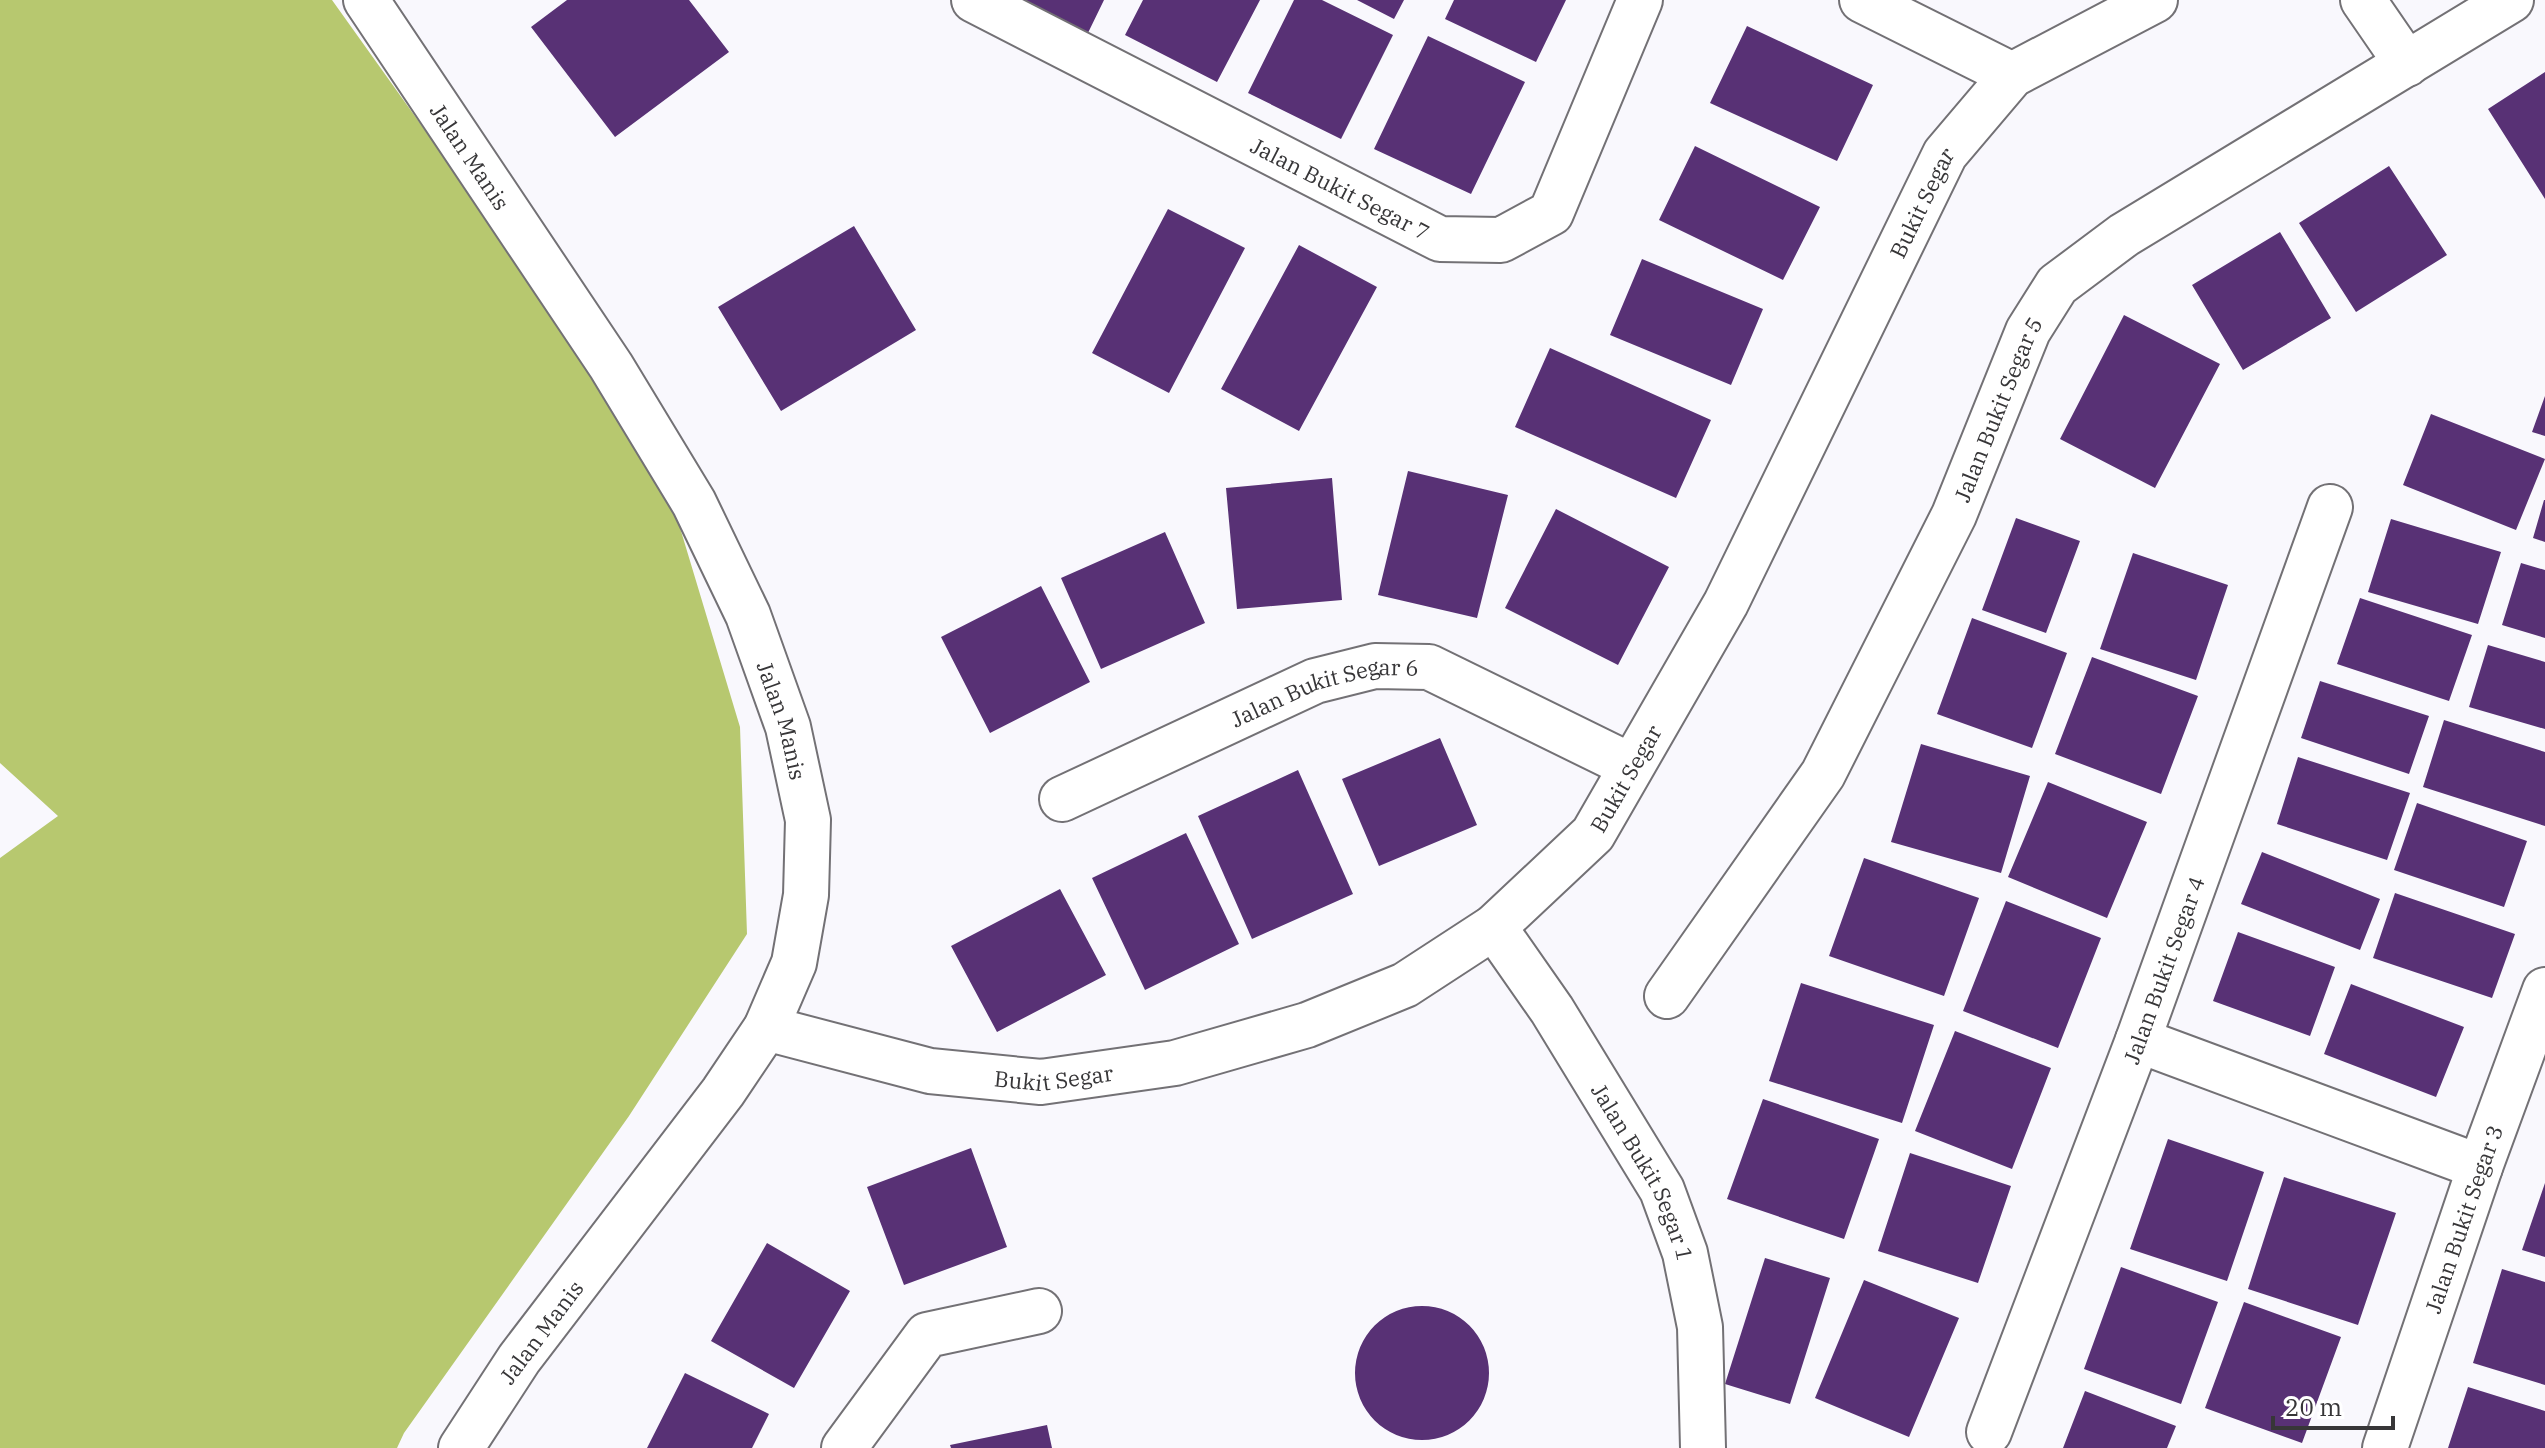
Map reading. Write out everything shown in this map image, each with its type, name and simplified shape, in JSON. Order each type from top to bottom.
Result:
[{"type":"street","name":"Jalan Manis","points":[[366,0],[611,366],[694,503],[748,615],[788,727],[808,820],[806,895],[794,963],[766,1028],[723,1092],[519,1359],[461,1448]]},
{"type":"street","name":"Jalan Bukit Segar 7","points":[[974,0],[1440,239],[1501,240],[1551,213],[1640,0]]},
{"type":"street","points":[[1862,0],[2012,75]]},
{"type":"street","name":"Bukit Segar","points":[[766,1028],[930,1071],[1041,1082],[1175,1063],[1307,1025],[1405,985],[1494,927],[1593,834],[1726,603],[1945,154],[2012,75],[2155,0]]},
{"type":"street","points":[[2363,0],[2407,64]]},
{"type":"street","name":"Jalan Bukit Segar 5","points":[[1667,996],[1823,774],[1954,515],[2028,331],[2057,285],[2124,235],[2511,0]]},
{"type":"street","name":"Jalan Bukit Segar 4","points":[[1989,1432],[2138,1040],[2330,507]]},
{"type":"street","name":"Jalan Bukit Segar 6","points":[[1062,799],[1315,681],[1375,666],[1429,667],[1631,766]]},
{"type":"street","name":"Jalan Bukit Segar 1","points":[[1494,927],[1552,1010],[1662,1190],[1685,1253],[1700,1327],[1703,1448]]},
{"type":"street","name":"Jalan Bukit Segar 3","points":[[2385,1448],[2480,1167],[2545,990]]},
{"type":"street","points":[[2138,1040],[2480,1167]]},
{"type":"street","points":[[844,1448],[927,1335],[1039,1311]]},
{"type":"green space","points":[[0,0],[332,0],[659,458],[740,727],[747,934],[629,1116],[404,1433],[397,1448],[0,1448],[0,858],[58,816],[0,763]]},
{"type":"building","points":[[567,0],[689,0],[729,52],[615,137],[531,27]]},
{"type":"building","points":[[1005,0],[1104,0],[1086,37]]},
{"type":"building","points":[[1143,0],[1260,0],[1217,82],[1125,35]]},
{"type":"building","points":[[1294,0],[1322,0],[1393,35],[1341,139],[1248,93]]},
{"type":"building","points":[[1357,0],[1404,0],[1394,19]]},
{"type":"building","points":[[1454,0],[1566,0],[1536,62],[1445,19]]},
{"type":"building","points":[[1747,26],[1873,85],[1837,161],[1710,103]]},
{"type":"building","points":[[1428,36],[1525,82],[1471,194],[1374,149]]},
{"type":"building","points":[[2545,72],[2545,199],[2488,109]]},
{"type":"building","points":[[1695,146],[1820,207],[1783,280],[1659,220]]},
{"type":"building","points":[[2389,166],[2447,255],[2356,312],[2299,223]]},
{"type":"building","points":[[1168,209],[1245,248],[1169,393],[1092,353]]},
{"type":"building","points":[[854,226],[916,330],[781,411],[718,307]]},
{"type":"building","points":[[2280,232],[2331,318],[2243,370],[2192,285]]},
{"type":"building","points":[[1299,245],[1377,287],[1299,431],[1221,389]]},
{"type":"building","points":[[1642,259],[1763,309],[1731,385],[1610,335]]},
{"type":"building","points":[[2124,315],[2220,364],[2155,488],[2060,439]]},
{"type":"building","points":[[1550,348],[1711,420],[1676,498],[1515,427]]},
{"type":"building","points":[[2545,396],[2545,436],[2532,432]]},
{"type":"building","points":[[2431,414],[2545,459],[2516,530],[2403,485]]},
{"type":"building","points":[[1408,471],[1508,495],[1477,618],[1378,595]]},
{"type":"building","points":[[1332,478],[1342,600],[1237,609],[1226,488]]},
{"type":"building","points":[[2545,500],[2545,542],[2533,538]]},
{"type":"building","points":[[1556,509],[1669,567],[1618,665],[1505,608]]},
{"type":"building","points":[[2016,518],[2080,541],[2046,633],[1982,610]]},
{"type":"building","points":[[2391,519],[2501,552],[2478,624],[2368,592]]},
{"type":"building","points":[[1165,532],[1205,623],[1101,669],[1061,578]]},
{"type":"building","points":[[2133,553],[2228,585],[2196,680],[2100,649]]},
{"type":"building","points":[[2521,563],[2545,570],[2545,638],[2502,625]]},
{"type":"building","points":[[1041,586],[1090,682],[990,733],[941,637]]},
{"type":"building","points":[[2360,598],[2472,635],[2449,701],[2337,664]]},
{"type":"building","points":[[1972,618],[2067,653],[2032,748],[1937,714]]},
{"type":"building","points":[[2488,645],[2545,662],[2545,729],[2469,707]]},
{"type":"building","points":[[2092,657],[2198,696],[2161,794],[2055,754]]},
{"type":"building","points":[[2320,681],[2429,716],[2409,774],[2301,738]]},
{"type":"building","points":[[2444,720],[2545,752],[2545,826],[2423,787]]},
{"type":"building","points":[[1440,738],[1477,825],[1379,866],[1342,779]]},
{"type":"building","points":[[1921,744],[2030,776],[2001,873],[1891,842]]},
{"type":"building","points":[[2298,757],[2410,793],[2387,860],[2277,824]]},
{"type":"building","points":[[1298,770],[1353,894],[1252,939],[1198,816]]},
{"type":"building","points":[[2048,782],[2147,822],[2107,918],[2008,877]]},
{"type":"building","points":[[2417,803],[2527,841],[2504,907],[2394,870]]},
{"type":"building","points":[[1186,833],[1239,944],[1145,990],[1092,878]]},
{"type":"building","points":[[2262,852],[2380,899],[2360,950],[2241,904]]},
{"type":"building","points":[[1864,858],[1979,898],[1944,996],[1829,956]]},
{"type":"building","points":[[1060,889],[1106,975],[997,1032],[951,946]]},
{"type":"building","points":[[2395,893],[2515,934],[2492,998],[2373,958]]},
{"type":"building","points":[[2006,901],[2101,938],[2058,1048],[1963,1011]]},
{"type":"building","points":[[2238,932],[2335,967],[2310,1036],[2213,1001]]},
{"type":"building","points":[[1801,983],[1934,1025],[1902,1123],[1769,1081]]},
{"type":"building","points":[[2351,984],[2464,1027],[2436,1097],[2324,1054]]},
{"type":"building","points":[[1955,1031],[2051,1068],[2012,1169],[1915,1131]]},
{"type":"building","points":[[1763,1099],[1879,1139],[1844,1239],[1727,1199]]},
{"type":"building","points":[[2168,1139],[2264,1172],[2227,1281],[2130,1249]]},
{"type":"building","points":[[971,1148],[1007,1247],[904,1285],[867,1187]]},
{"type":"building","points":[[1910,1153],[2011,1186],[1978,1283],[1878,1251]]},
{"type":"building","points":[[2284,1177],[2396,1213],[2358,1325],[2248,1289]]},
{"type":"building","points":[[2545,1183],[2545,1257],[2522,1250]]},
{"type":"building","points":[[767,1243],[850,1291],[794,1388],[711,1341]]},
{"type":"building","points":[[1765,1258],[1830,1278],[1790,1404],[1725,1384]]},
{"type":"building","points":[[2121,1267],[2218,1302],[2181,1404],[2084,1369]]},
{"type":"building","points":[[2502,1269],[2545,1282],[2545,1385],[2473,1363]]},
{"type":"building","points":[[1864,1280],[1959,1318],[1909,1437],[1815,1398]]},
{"type":"building","points":[[2244,1302],[2341,1337],[2302,1443],[2205,1408]]},
{"type":"building","points":[[1422,1306],[1448,1311],[1469,1326],[1484,1347],[1489,1373],[1484,1399],[1469,1420],[1448,1435],[1422,1440],[1396,1435],[1375,1420],[1360,1399],[1355,1373],[1360,1347],[1375,1326],[1396,1311]]},
{"type":"building","points":[[685,1373],[769,1414],[752,1448],[647,1448]]},
{"type":"building","points":[[2468,1387],[2545,1411],[2545,1448],[2448,1448]]},
{"type":"building","points":[[2085,1391],[2176,1426],[2167,1448],[2063,1448]]},
{"type":"building","points":[[1047,1425],[1052,1448],[951,1448],[950,1445]]}]
